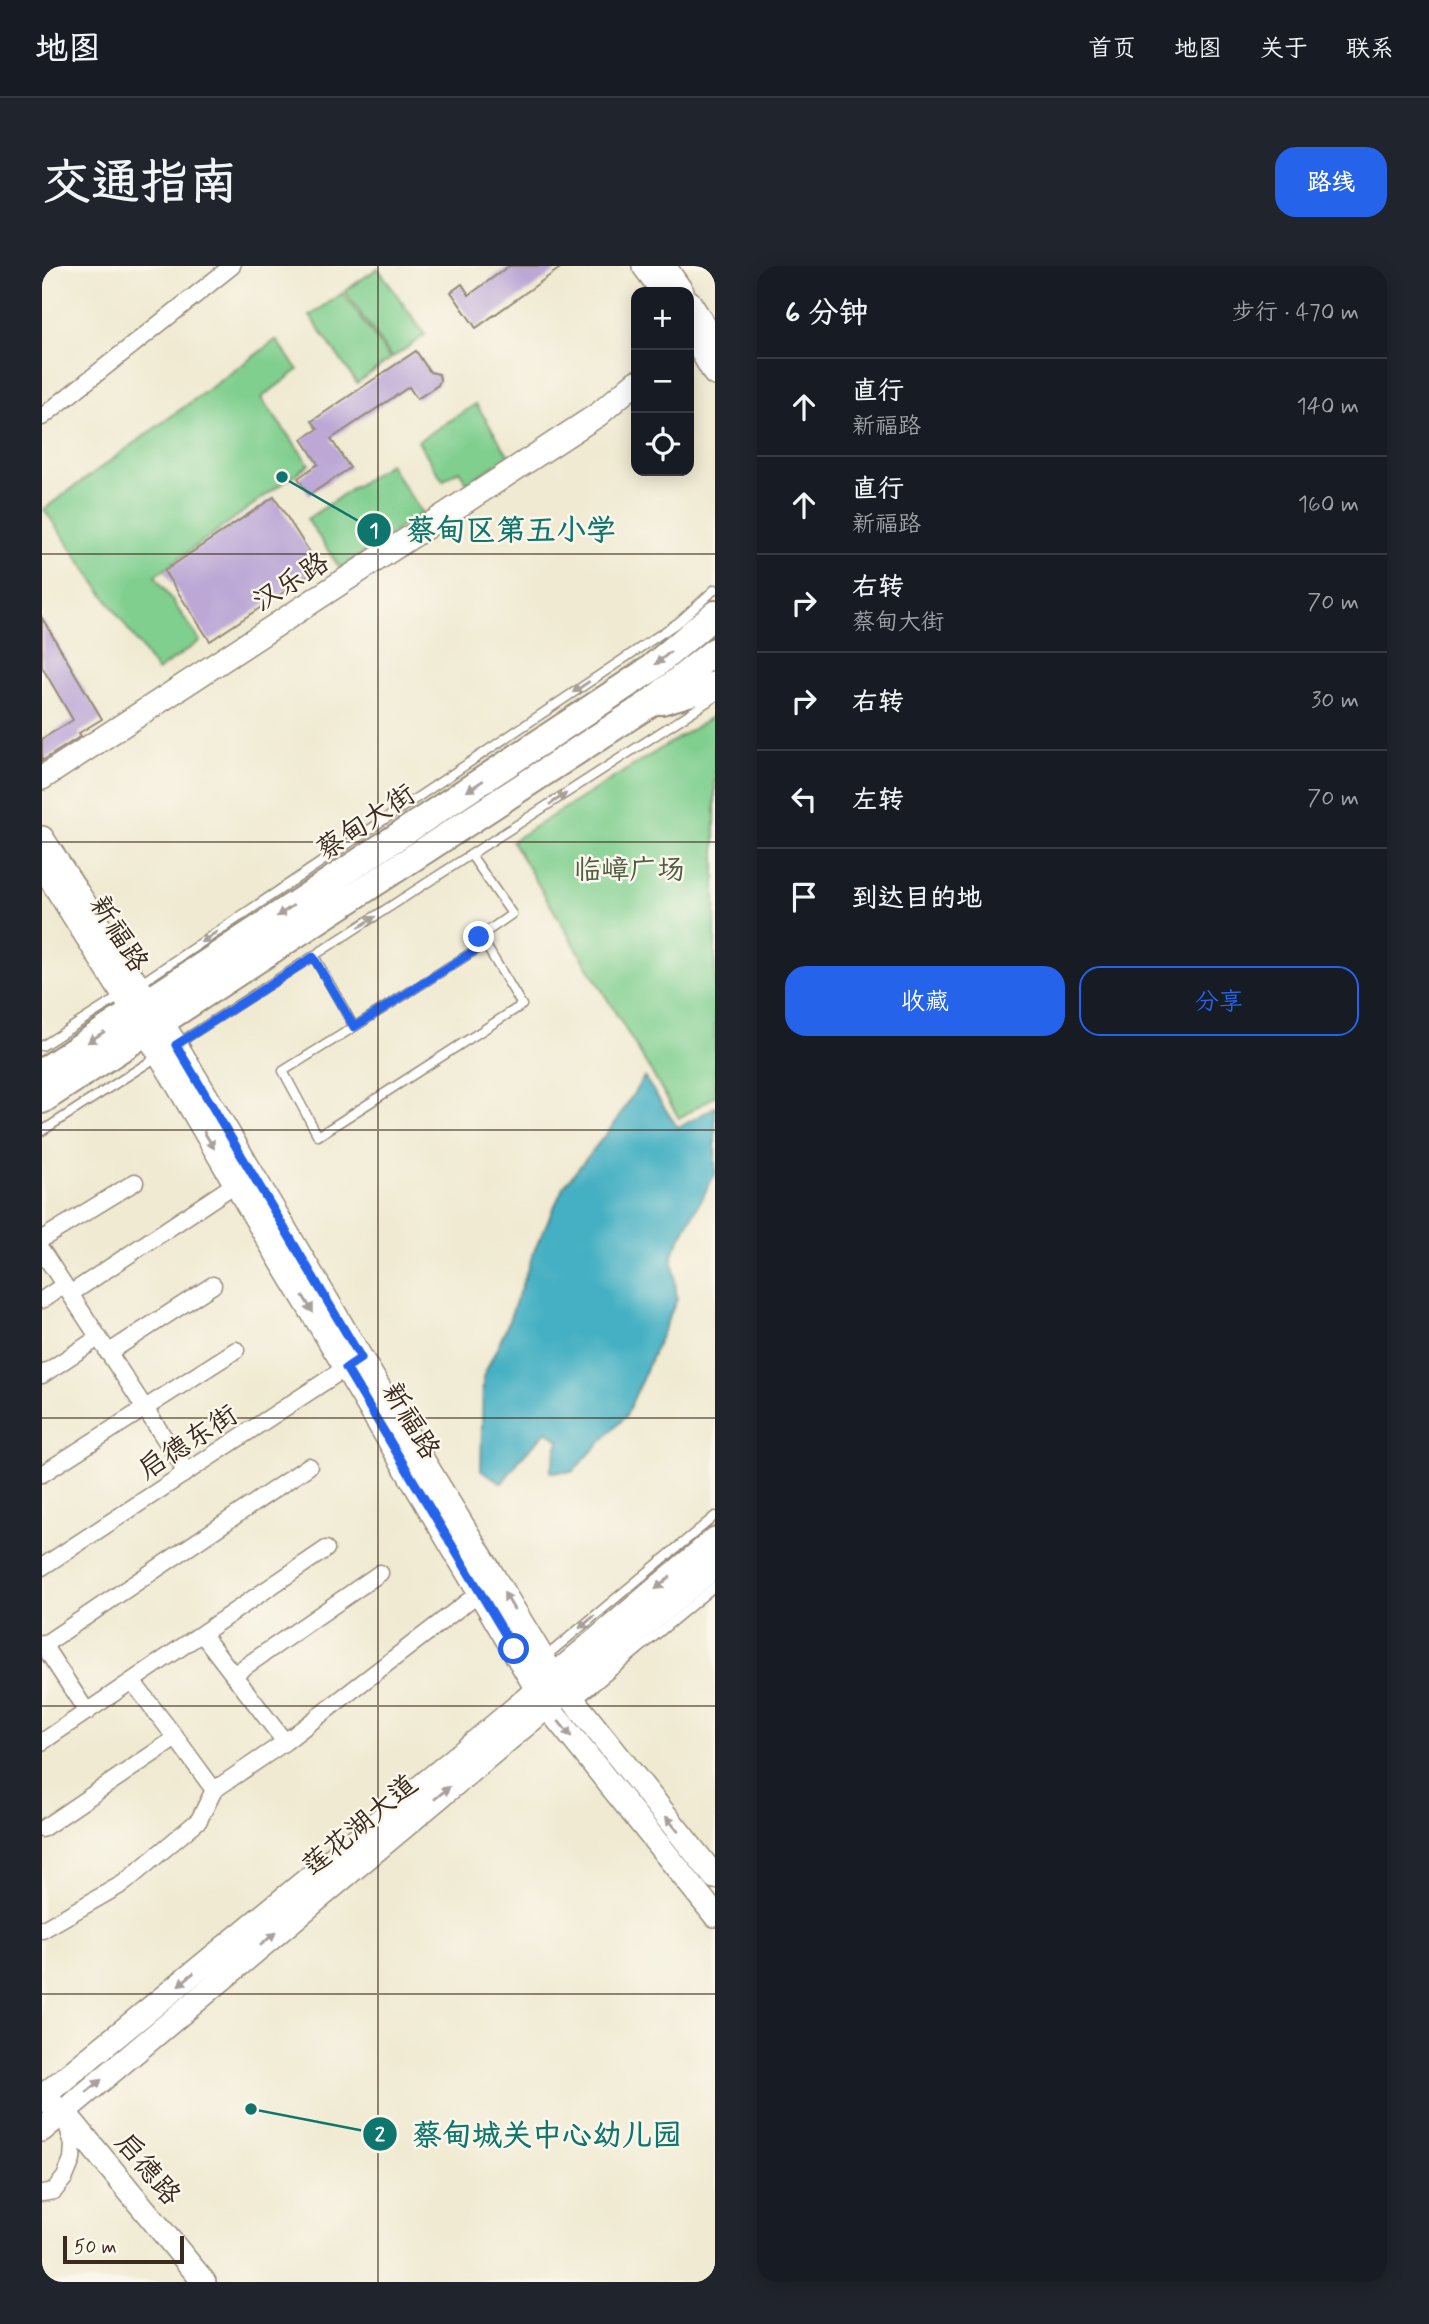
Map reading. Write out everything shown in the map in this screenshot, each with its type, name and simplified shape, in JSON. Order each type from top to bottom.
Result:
[{"type":"main road","name":"蔡甸大街","points":[[42,1072],[649,670],[715,614]]},
{"type":"main road","name":"蔡甸大街","points":[[42,1100],[142,1008],[649,704],[715,651]]},
{"type":"main road","points":[[649,704],[715,685]]},
{"type":"street","points":[[42,417],[232,266]]},
{"type":"street","points":[[644,266],[659,287]]},
{"type":"street","points":[[664,266],[679,287]]},
{"type":"street","points":[[694,332],[715,343]]},
{"type":"street","points":[[694,333],[715,374]]},
{"type":"street","name":"汉乐路","points":[[42,778],[599,414],[631,386]]},
{"type":"street","name":"新福路","points":[[42,838],[354,1363],[554,1687],[715,1915]]},
{"type":"street","name":"新福路","points":[[42,865],[142,1008]]},
{"type":"street","name":"新福路","points":[[168,1050],[235,1184],[354,1363],[480,1592],[554,1687],[715,1877]]},
{"type":"street","points":[[42,1239],[135,1182]]},
{"type":"street","points":[[42,1300],[67,1290],[235,1184]]},
{"type":"street","points":[[42,1251],[182,1465],[183,1475]]},
{"type":"street","points":[[108,1353],[213,1285]]},
{"type":"street","points":[[42,1375],[98,1338]]},
{"type":"street","points":[[42,1474],[236,1350]]},
{"type":"street","name":"启德东街","points":[[42,1567],[354,1363]]},
{"type":"street","points":[[87,1712],[43,1645],[309,1466]]},
{"type":"street","name":"莲花湖大道","points":[[42,2130],[554,1687],[715,1539]]},
{"type":"street","points":[[42,1742],[326,1549]]},
{"type":"street","name":"莲花湖大道","points":[[42,2098],[554,1687],[715,1566]]},
{"type":"street","points":[[233,1675],[380,1573]]},
{"type":"street","points":[[42,1930],[124,1883],[199,1820],[214,1790],[285,1742],[480,1592]]},
{"type":"street","points":[[202,1634],[285,1742]]},
{"type":"street","points":[[132,1681],[214,1790]]},
{"type":"street","points":[[42,1829],[176,1738]]},
{"type":"street","name":"启德路","points":[[42,2098],[64,2112],[204,2282]]},
{"type":"street","points":[[42,2193],[54,2190],[65,2177],[72,2160],[72,2144],[64,2112]]},
{"type":"lane","name":"蔡甸大街","points":[[42,1046],[142,1008],[680,621],[715,589]]},
{"type":"lane","points":[[42,1131],[715,697]]},
{"type":"lane","points":[[471,855],[512,914],[479,937],[485,944],[522,1005],[318,1136],[283,1071],[485,944]]},
{"type":"lane","points":[[313,957],[354,1027]]},
{"type":"lane","name":"莲花湖大道","points":[[554,1687],[715,1516]]},
{"type":"lane","name":"莲花湖大道","points":[[554,1687],[715,1586]]},
{"type":"green space","points":[[378,268],[425,335],[392,358],[345,291]]},
{"type":"green space","points":[[343,293],[390,359],[357,383],[310,316]]},
{"type":"green space","points":[[276,340],[298,370],[261,398],[309,464],[155,576],[200,641],[157,671],[44,509]]},
{"type":"green space","points":[[476,404],[509,456],[467,483],[459,470],[443,481],[418,441]]},
{"type":"green space","points":[[389,464],[422,513],[340,568],[307,519]]},
{"type":"green space","name":"临嶂广场","points":[[715,715],[715,1096],[679,1118],[512,841]]},
{"type":"water","points":[[644,1077],[678,1128],[715,1107],[715,1174],[672,1254],[677,1299],[626,1416],[572,1472],[550,1472],[559,1440],[547,1431],[524,1454],[502,1483],[481,1470],[483,1377],[505,1331],[535,1249],[564,1186],[615,1123]]},
{"type":"building","points":[[509,266],[563,266],[476,328],[451,292],[462,284],[469,295]]},
{"type":"building","points":[[416,351],[430,372],[439,374],[438,385],[417,399],[409,387],[331,439],[350,468],[309,495],[298,478],[318,464],[302,439],[318,429],[312,421]]},
{"type":"building","points":[[274,497],[320,568],[210,641],[164,571]]},
{"type":"building","points":[[42,618],[102,719],[42,761],[42,739],[73,720],[42,667]]},
{"type":"place","name":"蔡甸区第五小学","points":[[282,477]]},
{"type":"place","name":"蔡甸城关中心幼儿园","points":[[251,2109]]},
{"type":"route","points":[[479,937],[485,944],[354,1027],[313,957],[176,1045],[361,1358],[346,1368],[514,1649]]}]
